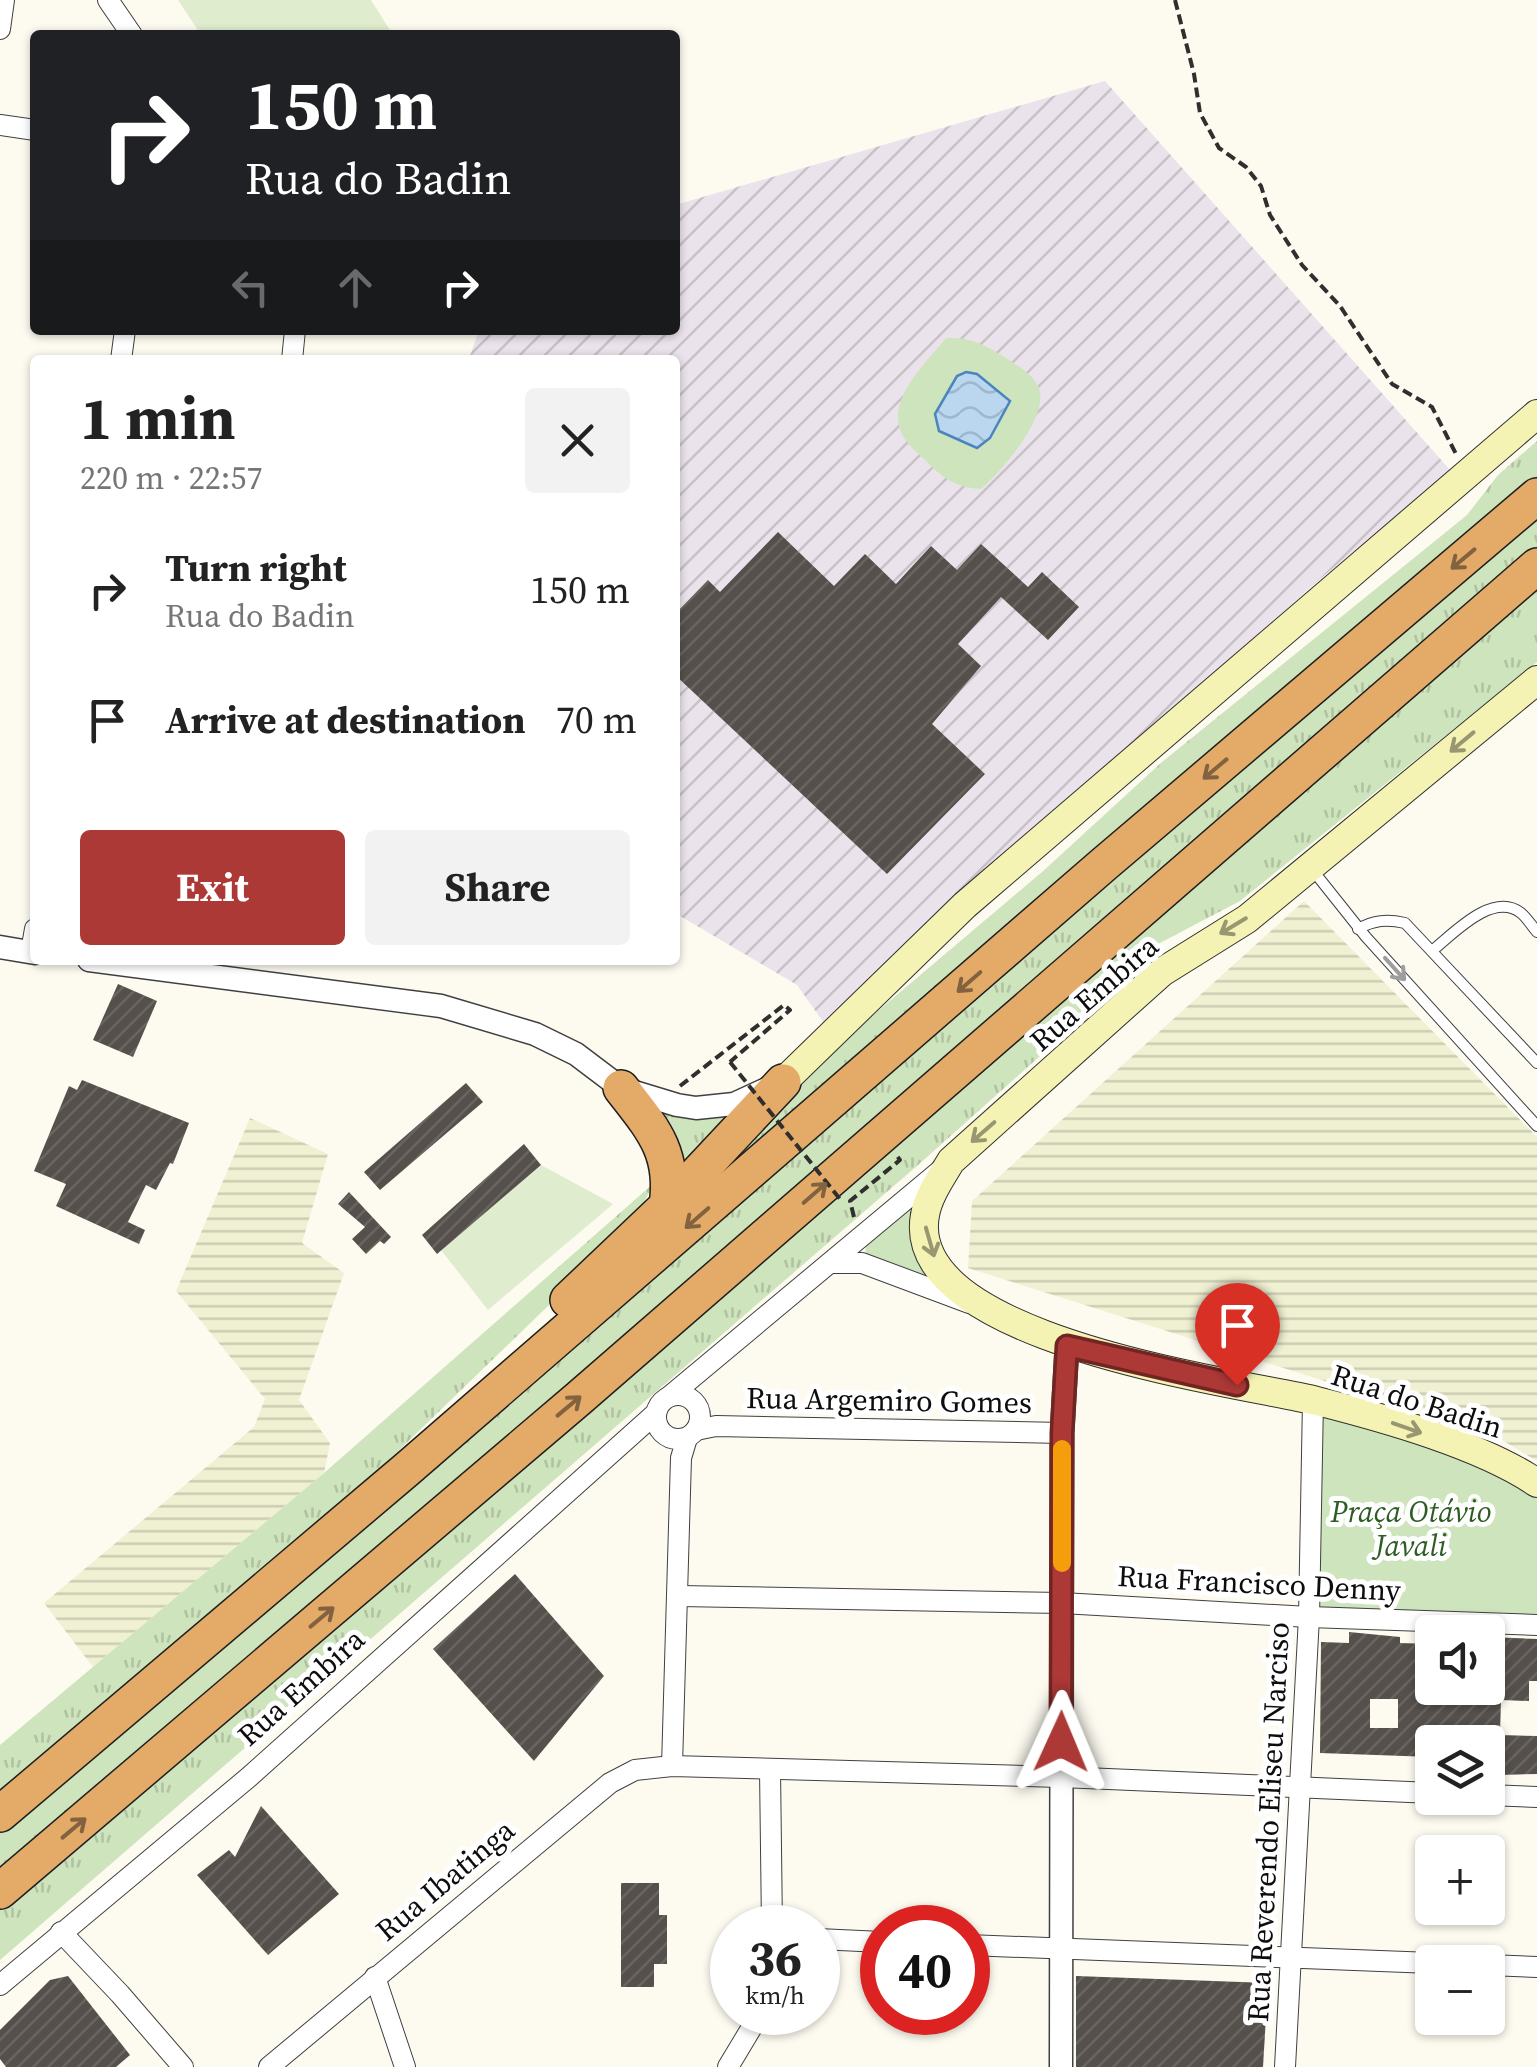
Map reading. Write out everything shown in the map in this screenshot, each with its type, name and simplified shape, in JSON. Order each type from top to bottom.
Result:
[{"type":"highway","points":[[0,1814],[406,1470],[1103,865],[1537,496]]},
{"type":"highway","points":[[0,1891],[578,1399],[1537,566]]},
{"type":"highway","points":[[406,1470],[434,1426],[668,1206],[783,1082]]},
{"type":"highway","points":[[620,1088],[663,1148],[669,1168],[668,1206]]},
{"type":"main road","points":[[783,1082],[965,905],[1537,414]]},
{"type":"main road","name":"Rua Embira","points":[[951,1161],[1162,972],[1247,918],[1537,680]]},
{"type":"main road","name":"Rua do Badin","points":[[951,1161],[924,1217],[926,1241],[938,1266],[985,1308],[1067,1346],[1363,1413],[1505,1464],[1537,1483]]},
{"type":"street","points":[[0,29],[4,0]]},
{"type":"street","points":[[108,0],[129,30]]},
{"type":"street","points":[[0,125],[30,129]]},
{"type":"street","points":[[0,947],[30,945]]},
{"type":"street","points":[[169,965],[423,1004],[492,1019],[576,1054],[620,1088],[696,1108],[734,1104],[783,1082]]},
{"type":"street","name":"Rua Embira","points":[[0,1985],[249,1777],[680,1428],[658,1406],[951,1161]]},
{"type":"street","name":"Rua do Badin","points":[[833,1262],[862,1263],[985,1308]]},
{"type":"street","points":[[1061,2067],[1062,1433],[1067,1346]]},
{"type":"street","points":[[672,1766],[680,1428],[704,1368]]},
{"type":"street","name":"Rua Reverendo Eliseu Narciso","points":[[1285,2067],[1309,1618],[1313,1400]]},
{"type":"street","name":"Rua Argemiro Gomes","points":[[680,1428],[1062,1433]]},
{"type":"street","name":"Rua Francisco Denny","points":[[679,1596],[1062,1603],[1309,1618],[1537,1625]]},
{"type":"street","name":"Rua Ibatinga","points":[[269,2067],[610,1783],[636,1770],[672,1766],[1061,1777],[1415,1792]]},
{"type":"street","points":[[770,1769],[772,1905]]},
{"type":"street","points":[[1505,1796],[1537,1797]]},
{"type":"street","points":[[61,1932],[183,2067]]},
{"type":"street","points":[[990,1945],[1415,1962]]},
{"type":"street","points":[[1505,1966],[1537,1967]]},
{"type":"street","points":[[374,1978],[405,2067]]},
{"type":"street","points":[[728,2067],[747,2035]]},
{"type":"lane","points":[[1311,867],[1358,929],[1537,1126]]},
{"type":"lane","points":[[1433,950],[1480,913],[1499,907],[1520,911],[1537,932]]},
{"type":"lane","points":[[1358,929],[1370,922],[1405,922],[1537,1063]]},
{"type":"path","points":[[1175,0],[1200,113],[1220,148],[1246,167],[1261,186],[1270,215],[1302,265],[1340,306],[1392,384],[1432,407],[1454,443],[1462,478]]},
{"type":"path","points":[[660,1101],[784,1005],[790,1010],[730,1062],[840,1200]]},
{"type":"shaded area","points":[[1105,81],[1451,471],[1320,579],[824,1023],[797,985],[680,916],[680,355],[470,355],[477,335],[680,335],[680,204]]},
{"type":"green space","points":[[178,0],[371,0],[390,30],[198,30]]},
{"type":"green space","points":[[946,338],[969,340],[989,348],[1023,369],[1038,386],[1038,412],[1031,426],[1012,456],[981,489],[951,482],[939,473],[910,445],[899,426],[898,412],[909,385]]},
{"type":"green space","points":[[1537,441],[1537,477],[724,1180],[712,1169],[801,1076],[1042,872],[1162,762],[1467,515],[1498,475]]},
{"type":"green space","points":[[1537,512],[1537,552],[0,1875],[0,1830]]},
{"type":"green space","points":[[1537,580],[1537,662],[1240,901],[1160,943],[1103,1000],[918,1165],[0,1960],[0,1906]]},
{"type":"green space","points":[[1304,901],[1537,1137],[1537,1461],[1492,1434],[968,1268],[972,1201]]},
{"type":"green space","points":[[647,1109],[689,1116],[732,1112],[678,1174]]},
{"type":"green space","points":[[250,1118],[328,1154],[302,1243],[344,1273],[299,1400],[330,1443],[324,1473],[93,1667],[44,1603],[254,1427],[265,1399],[176,1291]]},
{"type":"green space","points":[[541,1165],[613,1204],[488,1310],[441,1250]]},
{"type":"green space","points":[[931,1178],[926,1212],[963,1296],[865,1261],[866,1242]]},
{"type":"green space","points":[[654,1183],[639,1212],[613,1243],[360,1488],[0,1801],[0,1745],[324,1473]]},
{"type":"green space","name":"Praça Otávio Javali","points":[[1317,1406],[1439,1439],[1537,1489],[1537,1621],[1505,1620],[1505,1615],[1314,1617]]},
{"type":"water","points":[[966,372],[977,374],[1010,401],[990,438],[977,448],[939,431],[935,414],[957,376]]},
{"type":"building","points":[[778,532],[834,586],[865,554],[896,584],[931,546],[957,570],[981,544],[1028,587],[1042,572],[1079,607],[1048,640],[1001,597],[958,644],[981,666],[932,724],[985,774],[887,874],[680,680],[680,609],[708,580],[720,592]]},
{"type":"building","points":[[118,984],[157,1001],[133,1057],[93,1040]]},
{"type":"building","points":[[82,1080],[189,1123],[173,1164],[170,1163],[156,1190],[146,1185],[128,1222],[145,1230],[139,1244],[56,1206],[66,1184],[34,1171],[69,1086],[77,1090]]},
{"type":"building","points":[[466,1083],[483,1102],[380,1190],[364,1172]]},
{"type":"building","points":[[524,1144],[541,1165],[437,1254],[422,1235]]},
{"type":"building","points":[[349,1192],[391,1237],[366,1254],[352,1239],[365,1227],[338,1204]]},
{"type":"building","points":[[515,1574],[604,1676],[534,1761],[433,1649]]},
{"type":"building","points":[[1349,1632],[1400,1637],[1400,1643],[1415,1643],[1415,1705],[1501,1705],[1500,1725],[1415,1725],[1415,1756],[1320,1753],[1321,1642],[1349,1643]],"holes":[[[1370,1699],[1398,1699],[1398,1728],[1370,1728]]]},
{"type":"building","points":[[1505,1638],[1537,1639],[1537,1681],[1529,1681],[1529,1701],[1505,1700]]},
{"type":"building","points":[[1505,1735],[1537,1736],[1537,1774],[1505,1775]]},
{"type":"building","points":[[261,1806],[339,1894],[268,1955],[197,1875],[229,1850],[235,1857]]},
{"type":"building","points":[[621,1883],[659,1883],[659,1915],[667,1915],[667,1964],[654,1964],[654,1987],[621,1987]]},
{"type":"building","points":[[68,1976],[130,2055],[116,2067],[6,2067],[0,2059],[0,2030],[50,1980]]},
{"type":"building","points":[[1076,1976],[1268,1983],[1263,2067],[1076,2067]]},
{"type":"slow traffic","points":[[1062,1449],[1062,1563]]},
{"type":"route","points":[[1061,1742],[1062,1433],[1067,1346],[1237,1385]]}]
